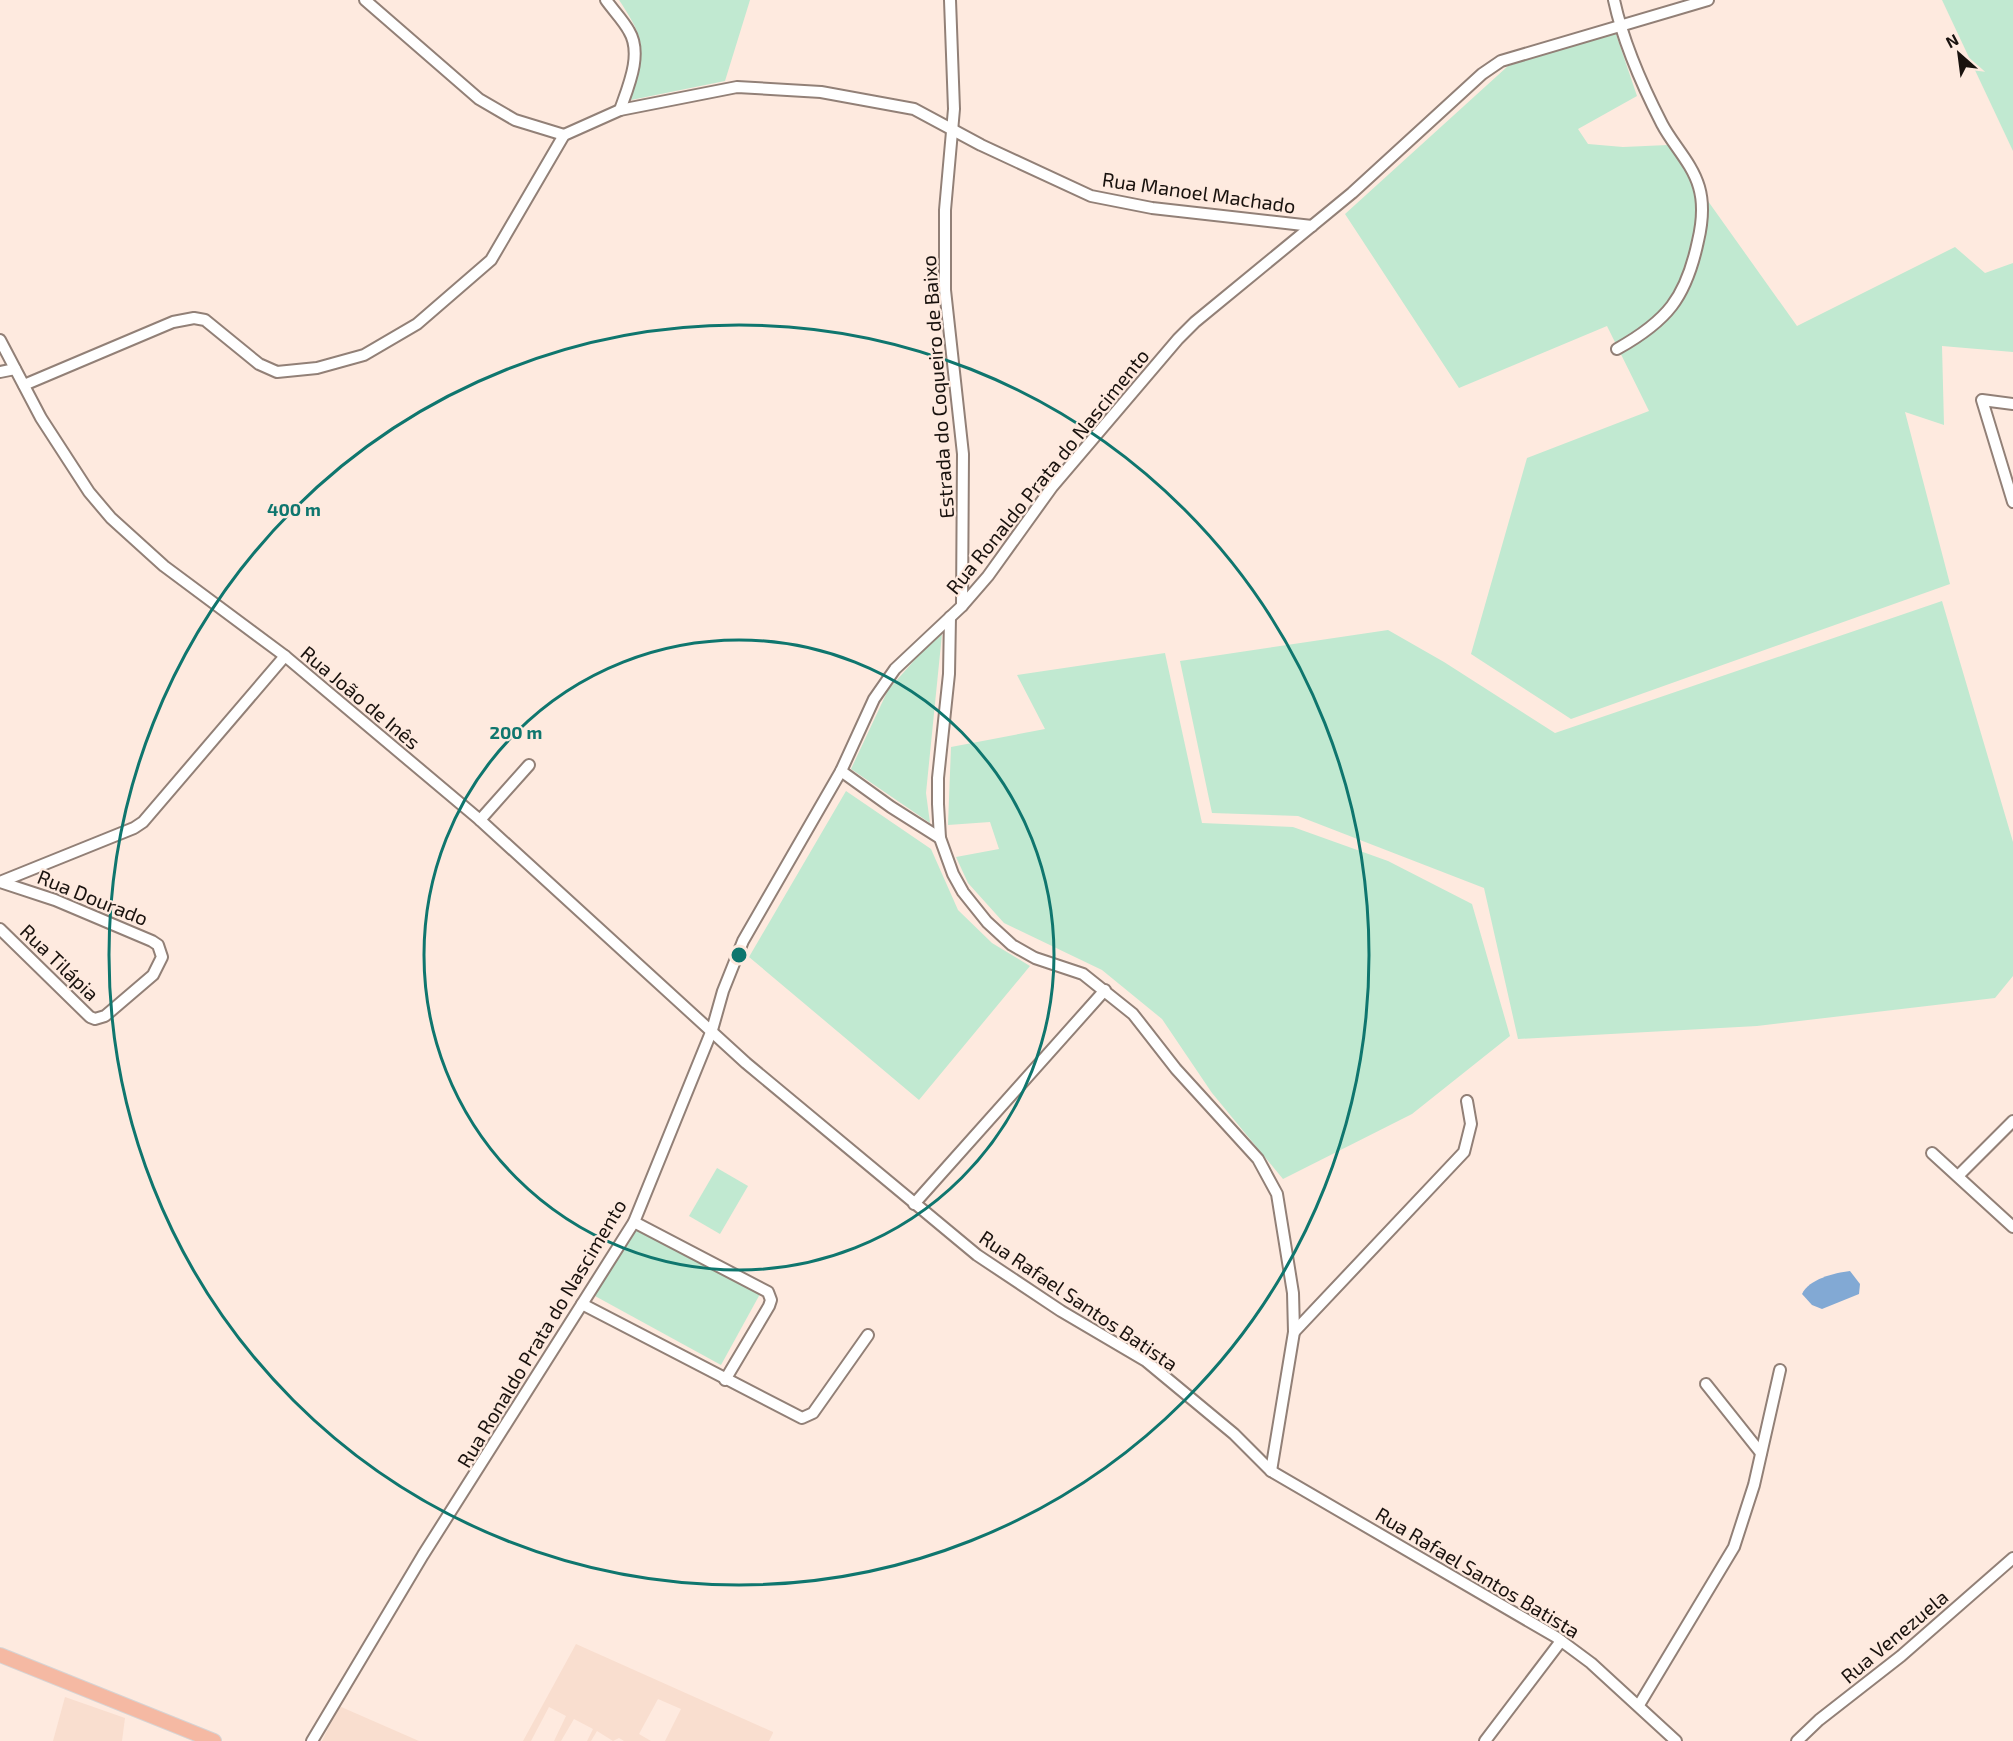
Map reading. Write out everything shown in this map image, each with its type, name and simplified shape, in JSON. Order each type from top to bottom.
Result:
[{"type":"main road","points":[[0,1655],[214,1741]]},
{"type":"street","points":[[24,385],[173,322],[194,318],[212,323],[259,364],[277,372],[317,368],[364,355],[417,324],[491,260],[564,135],[509,117],[479,99],[365,0]]},
{"type":"street","points":[[606,0],[630,32],[634,44],[630,83],[620,110]]},
{"type":"street","name":"Estrada do Coqueiro de Baixo","points":[[950,0],[954,80],[945,210],[945,290],[963,454],[962,606]]},
{"type":"street","points":[[1614,0],[1619,24],[1662,124],[1696,179],[1702,211],[1693,264],[1676,303],[1654,326],[1617,349]]},
{"type":"street","name":"Rua Ronaldo Prata do Nascimento","points":[[312,1741],[423,1555],[634,1222],[712,1030],[723,991],[743,941],[790,855],[841,771],[874,699],[895,669],[962,606],[988,576],[1052,487],[1178,339],[1312,226],[1491,67],[1501,61],[1619,24],[1708,0]]},
{"type":"street","name":"Rua Manoel Machado","points":[[564,135],[620,110],[725,88],[796,89],[914,109],[1091,196],[1152,208],[1312,226]]},
{"type":"street","name":"Rua João de Inês","points":[[0,340],[66,459],[111,518],[164,566],[285,656],[480,820],[567,902],[712,1030]]},
{"type":"street","points":[[0,372],[15,369]]},
{"type":"street","points":[[2013,404],[1982,400],[2009,480],[2013,502]]},
{"type":"street","points":[[950,617],[949,674],[938,778],[940,838],[963,892],[999,934],[1012,945],[1035,958],[1074,970],[1105,990],[1142,1022],[1176,1069],[1266,1171],[1281,1209],[1293,1293],[1294,1332],[1271,1471]]},
{"type":"street","points":[[0,882],[134,828],[143,822],[285,656]]},
{"type":"street","points":[[480,820],[530,765]]},
{"type":"street","points":[[841,771],[940,838]]},
{"type":"street","name":"Rua Dourado","points":[[0,882],[55,900],[158,945],[162,957],[153,975],[105,1016],[95,1019]]},
{"type":"street","name":"Rua Tilápia","points":[[0,929],[90,1017],[95,1019]]},
{"type":"street","points":[[914,1203],[1105,990]]},
{"type":"street","name":"Rua Rafael Santos Batista","points":[[712,1030],[794,1105],[977,1255],[1061,1311],[1146,1361],[1234,1434],[1271,1471],[1561,1641],[1591,1663],[1676,1741]]},
{"type":"street","points":[[1294,1332],[1464,1152],[1471,1124],[1467,1101]]},
{"type":"street","points":[[1958,1176],[2013,1121]]},
{"type":"street","points":[[1932,1153],[2013,1227]]},
{"type":"street","points":[[634,1222],[768,1292],[769,1306],[725,1380]]},
{"type":"street","points":[[582,1304],[802,1418],[813,1413],[868,1335]]},
{"type":"street","points":[[1639,1705],[1734,1547],[1746,1516],[1780,1370]]},
{"type":"street","points":[[1706,1384],[1761,1453]]},
{"type":"street","name":"Rua Venezuela","points":[[1797,1741],[1819,1720],[1900,1656],[2013,1558]]},
{"type":"street","points":[[1485,1741],[1561,1641]]},
{"type":"shaded area","points":[[576,1644],[773,1733],[769,1741],[665,1741],[681,1709],[658,1699],[639,1734],[651,1741],[624,1741],[619,1738],[613,1741],[597,1731],[591,1741],[587,1741],[593,1729],[574,1719],[561,1741],[554,1741],[566,1716],[549,1707],[531,1741],[523,1741]]},
{"type":"shaded area","points":[[65,1697],[125,1718],[122,1741],[53,1741]]},
{"type":"shaded area","points":[[339,1706],[419,1741],[322,1741]]},
{"type":"green space","points":[[619,0],[750,0],[725,81],[631,100],[639,70],[641,48],[635,28]]},
{"type":"green space","points":[[1942,0],[2013,0],[2013,151]]},
{"type":"green space","points":[[1615,31],[1637,96],[1578,129],[1588,144],[1623,147],[1668,145],[1797,326],[1955,247],[1985,273],[2013,263],[2013,352],[1942,346],[1944,425],[1905,412],[1950,584],[1571,719],[1471,654],[1527,458],[1649,411],[1607,326],[1459,388],[1345,214],[1508,66]]},
{"type":"green space","points":[[1942,601],[2013,842],[2013,976],[1995,998],[1757,1026],[1518,1039],[1484,888],[1298,816],[1212,813],[1180,661],[1388,630],[1444,662],[1555,733]]},
{"type":"green space","points":[[942,634],[926,793],[930,823],[851,769],[888,690],[919,655]]},
{"type":"green space","points":[[1165,653],[1202,823],[1293,827],[1388,861],[1472,904],[1510,1036],[1412,1114],[1283,1179],[1212,1093],[1162,1019],[1102,970],[1004,923],[968,883],[956,857],[999,849],[990,822],[948,825],[951,747],[1045,729],[1017,675]]},
{"type":"green space","points":[[846,791],[931,849],[958,910],[992,943],[1030,966],[919,1100],[749,957]]},
{"type":"green space","points":[[717,1168],[748,1186],[720,1234],[689,1216]]},
{"type":"green space","points":[[635,1225],[760,1294],[721,1365],[595,1296]]},
{"type":"water","points":[[1850,1271],[1860,1284],[1859,1294],[1822,1309],[1812,1305],[1802,1294],[1810,1284],[1816,1281],[1830,1275]]}]
